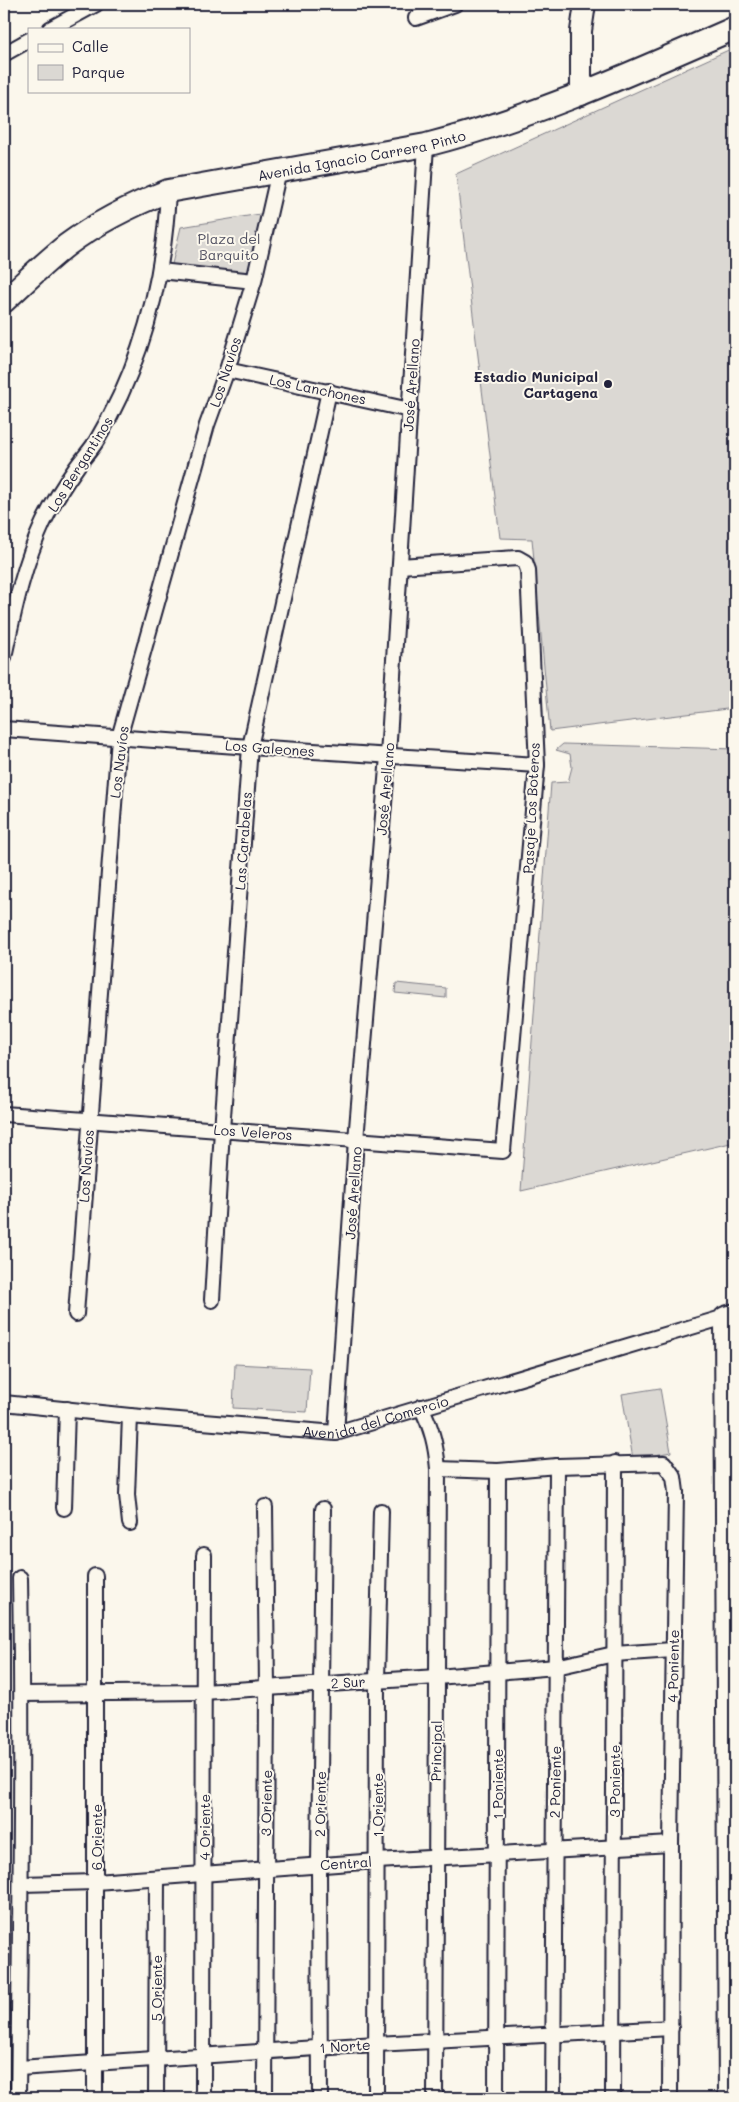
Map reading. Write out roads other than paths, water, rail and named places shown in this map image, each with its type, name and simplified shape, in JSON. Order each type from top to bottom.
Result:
[{"type":"main road","name":"Avenida Ignacio Carrera Pinto","points":[[4,301],[65,246],[90,228],[142,201],[168,191],[426,145],[501,124],[581,95],[735,28]]},
{"type":"street","points":[[52,28],[96,4]]},
{"type":"street","points":[[416,18],[455,4]]},
{"type":"street","points":[[581,95],[582,31],[585,4]]},
{"type":"street","points":[[4,54],[28,41]]},
{"type":"street","name":"José Arellano","points":[[336,1433],[356,1140],[388,756],[426,145]]},
{"type":"street","name":"Los Navíos","points":[[76,1314],[119,738],[207,425],[254,281],[279,171]]},
{"type":"street","name":"Los Bergantinos","points":[[4,657],[15,603],[32,550],[59,494],[96,442],[128,378],[149,321],[164,245],[168,191]]},
{"type":"street","points":[[160,271],[254,281]]},
{"type":"street","name":"Los Lanchones","points":[[226,370],[410,410]]},
{"type":"street","name":"Las Carabelas","points":[[212,1300],[222,1130],[250,747],[329,391]]},
{"type":"street","name":"Pasaje Los Boteros","points":[[400,566],[518,558],[526,562],[528,570],[537,765],[503,1151]]},
{"type":"street","name":"Los Galeones","points":[[4,730],[537,765]]},
{"type":"street","name":"Los Veleros","points":[[4,1114],[503,1151]]},
{"type":"street","points":[[729,2098],[727,1747],[730,1315]]},
{"type":"street","name":"Avenida del Comercio","points":[[4,1403],[130,1416],[336,1433],[730,1315]]},
{"type":"street","name":"Principal","points":[[421,1407],[436,1442],[438,1469],[435,2098]]},
{"type":"street","points":[[64,1508],[67,1409]]},
{"type":"street","points":[[130,1416],[127,1495],[130,1523]]},
{"type":"street","name":"4 Poniente","points":[[438,1469],[498,1471],[615,1463],[664,1464],[674,1477],[676,1492],[671,1844],[670,2098]]},
{"type":"street","name":"3 Poniente","points":[[613,2098],[615,1463]]},
{"type":"street","name":"2 Poniente","points":[[553,2098],[557,1466]]},
{"type":"street","name":"1 Poniente","points":[[496,2098],[498,1471]]},
{"type":"street","name":"3 Oriente","points":[[265,1507],[267,1688],[265,2098]]},
{"type":"street","name":"2 Oriente","points":[[320,2098],[319,1865],[323,1509]]},
{"type":"street","name":"1 Oriente","points":[[376,2098],[377,1681],[381,1512]]},
{"type":"street","name":"4 Oriente","points":[[203,2098],[204,1555]]},
{"type":"street","name":"6 Oriente","points":[[95,1576],[95,2098]]},
{"type":"street","points":[[18,2098],[22,1884],[20,1578]]},
{"type":"street","name":"2 Sur","points":[[22,1694],[203,1692],[437,1677],[556,1666],[614,1654],[673,1650]]},
{"type":"street","points":[[727,1747],[735,1724]]},
{"type":"street","name":"Central","points":[[22,1884],[96,1882],[435,1857],[671,1844]]},
{"type":"street","name":"5 Oriente","points":[[156,2098],[157,1878]]},
{"type":"street","name":"1 Norte","points":[[18,2068],[376,2044],[671,2028]]},
{"type":"place","name":"Estadio Municipal Cartagena","points":[[608,384]]},
{"type":"park label","name":"Plaza del Barquito","points":[[229,246]]}]
